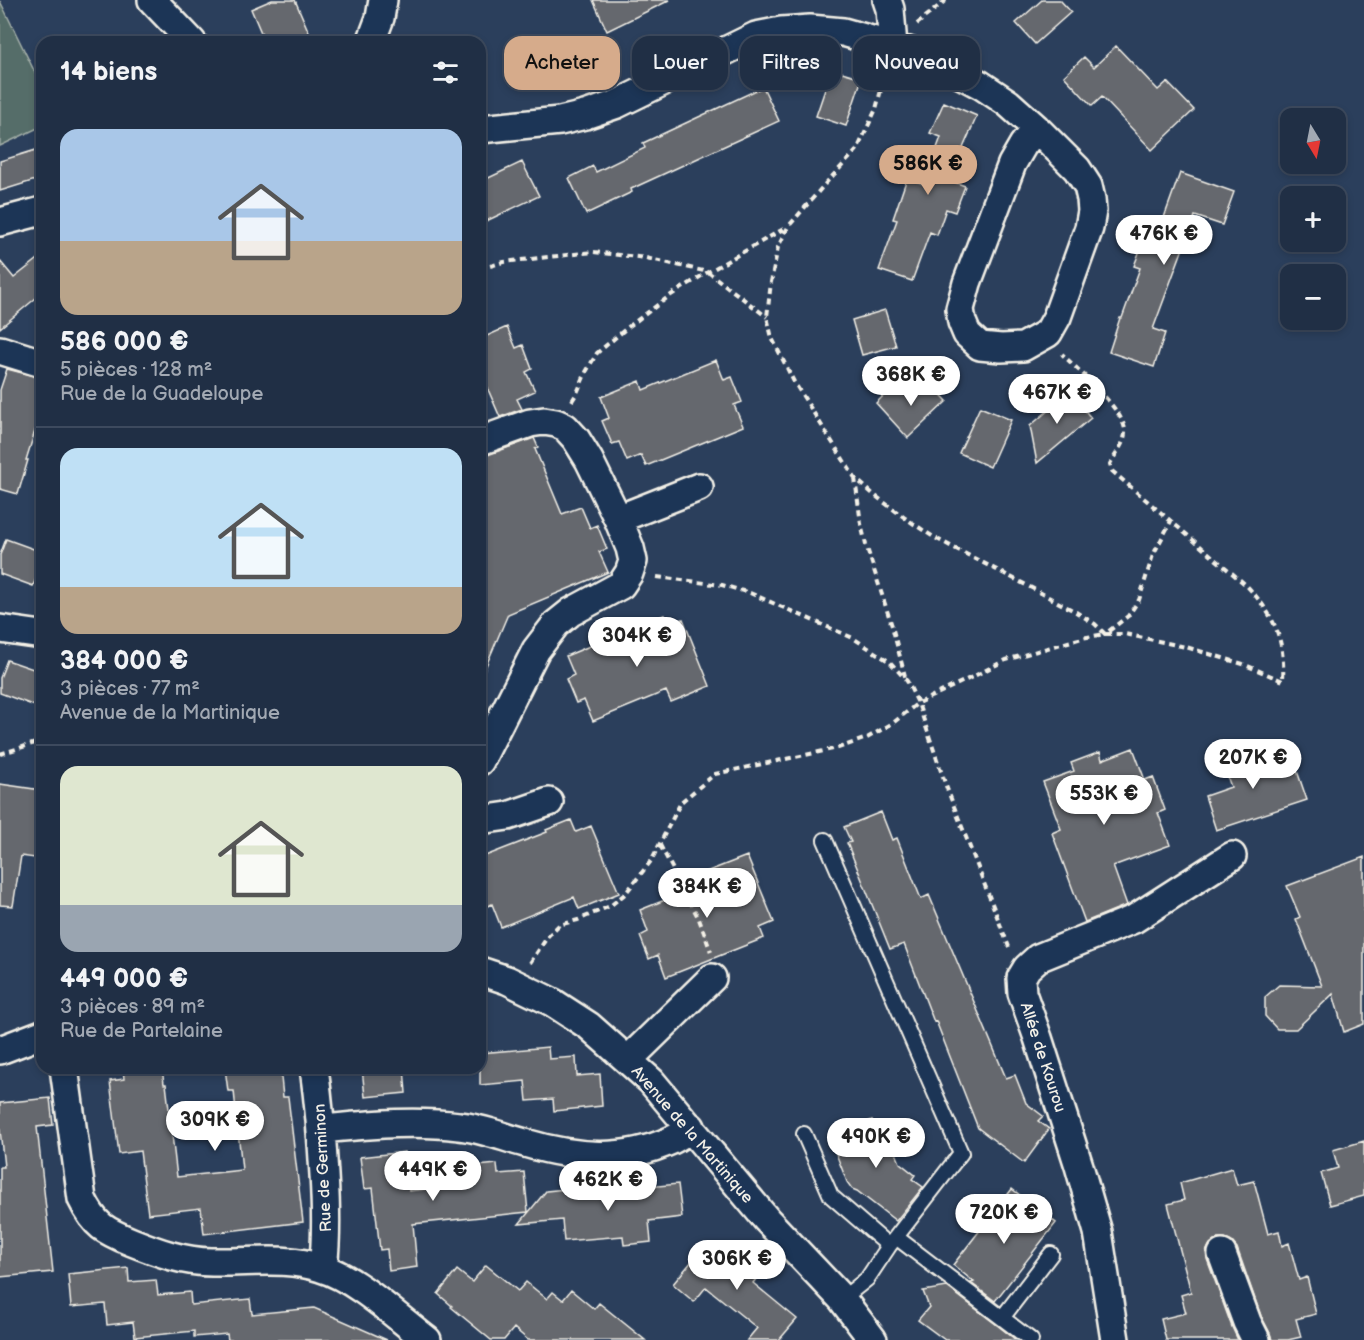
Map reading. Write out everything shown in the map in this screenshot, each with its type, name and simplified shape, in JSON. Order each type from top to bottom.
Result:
[{"type":"street","points":[[152,0],[186,36]]},
{"type":"street","points":[[373,36],[380,18],[383,0]]},
{"type":"street","points":[[887,0],[892,36]]},
{"type":"street","points":[[486,128],[560,121],[585,116],[617,104],[756,36],[810,29],[843,32],[857,36]]},
{"type":"street","points":[[980,84],[1008,103],[1036,128],[1077,169],[1088,186],[1092,211],[1089,228],[1057,317],[1048,333],[1023,347],[980,346],[967,334],[960,309],[967,282],[1012,164],[1036,128]]},
{"type":"street","points":[[0,222],[36,213]]},
{"type":"street","points":[[0,350],[36,361]]},
{"type":"street","points":[[486,439],[530,423],[544,421],[565,427],[576,439],[589,460],[618,519],[633,561],[621,585],[571,612],[556,624],[536,650],[486,748]]},
{"type":"street","points":[[618,519],[699,487]]},
{"type":"street","points":[[0,629],[36,634]]},
{"type":"street","points":[[486,819],[508,816],[549,802]]},
{"type":"street","points":[[1021,978],[1027,968],[1038,958],[1134,918],[1232,856]]},
{"type":"street","name":"Avenue de la Martinique","points":[[486,973],[552,1002],[589,1026],[651,1081],[767,1221],[842,1299],[873,1340]]},
{"type":"street","points":[[628,1060],[712,978]]},
{"type":"street","name":"Allée de Kourou","points":[[1021,978],[1022,993],[1076,1155],[1098,1232],[1115,1340]]},
{"type":"street","points":[[0,1050],[36,1036]]},
{"type":"street","points":[[65,1074],[82,1199],[88,1213],[97,1224],[112,1234],[156,1252],[183,1259],[210,1262],[292,1261],[322,1268],[361,1289],[427,1340]]},
{"type":"street","name":"Rue de Germinon","points":[[315,1074],[322,1129],[327,1233],[322,1268]]},
{"type":"street","points":[[322,1129],[427,1123],[461,1126],[526,1144],[570,1154],[593,1156],[639,1151],[674,1140],[691,1128]]},
{"type":"street","points":[[1222,1254],[1256,1340]]},
{"type":"lane","points":[[825,840],[961,1153],[867,1280],[842,1299]]},
{"type":"lane","points":[[804,1134],[831,1196],[1031,1340]]},
{"type":"lane","points":[[1002,1318],[1051,1254]]},
{"type":"path","points":[[881,90],[876,109],[857,150],[788,227],[778,247],[767,317],[772,338],[794,382],[855,478],[897,512],[935,538],[1076,612],[1095,624],[1105,634]]},
{"type":"path","points":[[556,423],[577,393],[597,353],[628,327],[708,272],[788,227]]},
{"type":"path","points":[[486,267],[504,262],[593,252],[646,258],[708,272],[767,317]]},
{"type":"path","points":[[517,985],[536,952],[559,925],[578,920],[610,906],[625,894],[651,861],[681,802],[716,774],[838,747],[867,738],[893,723],[918,703],[1006,660],[1082,638],[1105,634],[1125,634],[1186,647],[1243,664],[1283,681],[1282,645],[1274,623],[1258,598],[1246,585],[1112,471],[1110,464],[1124,441],[1125,429],[1121,418],[1112,405],[1060,352],[1048,333]]},
{"type":"path","points":[[855,478],[866,545],[907,681],[918,703],[946,786],[1021,978]]},
{"type":"path","points":[[1105,634],[1128,616],[1139,600],[1153,555],[1171,521]]},
{"type":"path","points":[[629,573],[722,585],[750,593],[854,638],[890,662],[907,681]]},
{"type":"path","points":[[0,754],[36,743]]},
{"type":"path","points":[[660,845],[699,919],[714,962],[712,978]]},
{"type":"green space","points":[[0,1],[36,75],[36,129],[0,146]]},
{"type":"building","points":[[272,0],[295,0],[310,36],[262,36],[251,9]]},
{"type":"building","points":[[593,0],[670,0],[607,31]]},
{"type":"building","points":[[1042,0],[1060,0],[1071,12],[1035,44],[1016,23]]},
{"type":"building","points":[[1116,46],[1158,90],[1167,82],[1194,110],[1152,150],[1102,97],[1092,106],[1064,76],[1084,57],[1094,67]]},
{"type":"building","points":[[841,72],[853,75],[853,90],[858,90],[846,126],[816,116],[825,90],[841,90]]},
{"type":"building","points":[[757,90],[764,90],[779,121],[631,189],[632,192],[586,214],[569,178],[593,166],[596,172],[645,148],[643,143]]},
{"type":"building","points":[[944,102],[977,116],[949,180],[965,186],[955,212],[946,209],[937,235],[930,232],[912,281],[879,270],[897,220],[893,219],[907,178],[924,184],[941,137],[930,133]]},
{"type":"building","points":[[36,150],[36,180],[0,191],[0,161]]},
{"type":"building","points":[[522,162],[539,196],[486,221],[486,179]]},
{"type":"building","points":[[1180,173],[1234,192],[1222,225],[1195,216],[1153,329],[1165,333],[1154,367],[1109,352],[1140,268],[1134,266],[1145,237],[1156,240]]},
{"type":"building","points":[[0,261],[14,278],[36,261],[36,298],[0,328]]},
{"type":"building","points":[[885,310],[896,346],[862,355],[852,320]]},
{"type":"building","points":[[507,327],[516,348],[523,345],[532,369],[526,372],[535,391],[517,399],[522,409],[500,417],[486,385],[486,336]]},
{"type":"building","points":[[716,360],[724,380],[732,377],[742,402],[734,405],[743,426],[646,466],[641,455],[627,461],[619,442],[612,444],[602,421],[609,418],[601,397],[640,381],[643,390]]},
{"type":"building","points":[[7,369],[36,376],[36,428],[18,494],[0,489],[0,390]]},
{"type":"building","points":[[928,381],[947,401],[908,438],[876,403],[897,383],[910,397]]},
{"type":"building","points":[[1070,392],[1091,418],[1037,463],[1030,426]]},
{"type":"building","points":[[980,407],[1011,420],[990,467],[959,453]]},
{"type":"building","points":[[534,438],[538,447],[535,449],[562,514],[581,507],[590,528],[597,525],[607,549],[599,552],[608,572],[508,614],[486,666],[486,456]]},
{"type":"building","points":[[6,539],[36,550],[36,578],[33,586],[0,574],[0,555]]},
{"type":"building","points":[[664,615],[669,625],[683,619],[710,686],[671,702],[666,691],[593,721],[584,700],[576,703],[566,679],[574,675],[566,656]]},
{"type":"building","points":[[7,660],[36,670],[35,706],[0,693],[0,678]]},
{"type":"building","points":[[1133,748],[1145,780],[1153,777],[1165,810],[1158,813],[1170,845],[1113,866],[1127,905],[1085,922],[1052,833],[1061,829],[1043,782],[1074,771],[1071,763],[1100,752],[1102,760]]},
{"type":"building","points":[[1260,748],[1269,774],[1295,765],[1307,800],[1216,830],[1205,796],[1231,787],[1222,761]]},
{"type":"building","points":[[0,784],[36,789],[36,858],[21,856],[13,906],[0,905]]},
{"type":"building","points":[[881,812],[892,840],[897,838],[921,899],[929,895],[1006,1078],[1015,1075],[1026,1103],[1043,1116],[1038,1121],[1049,1129],[1024,1163],[978,1128],[904,944],[890,949],[847,843],[851,842],[844,827]]},
{"type":"building","points":[[571,820],[576,832],[591,826],[619,893],[579,909],[574,897],[501,927],[492,904],[486,907],[486,856],[547,832],[546,830]]},
{"type":"building","points":[[747,856],[774,922],[760,928],[764,938],[666,977],[658,955],[649,959],[640,936],[648,932],[640,910],[710,882],[706,872]]},
{"type":"building","points":[[1364,857],[1364,1024],[1344,1032],[1333,994],[1296,1029],[1277,1029],[1265,1016],[1265,997],[1279,985],[1322,986],[1296,919],[1300,917],[1287,886]]},
{"type":"building","points":[[548,1047],[549,1059],[576,1057],[577,1076],[600,1074],[602,1106],[554,1111],[553,1099],[527,1101],[525,1081],[480,1085],[480,1074],[486,1074],[486,1052]]},
{"type":"building","points":[[124,1074],[163,1074],[164,1084],[166,1084],[177,1177],[242,1170],[234,1091],[228,1091],[226,1074],[281,1074],[283,1097],[288,1097],[303,1222],[204,1234],[201,1208],[148,1214],[140,1151],[119,1154],[110,1081],[124,1079]]},
{"type":"building","points":[[363,1074],[404,1074],[406,1093],[365,1097]]},
{"type":"building","points":[[50,1098],[53,1125],[37,1127],[53,1272],[0,1277],[0,1167],[4,1167],[0,1103]]},
{"type":"building","points":[[872,1120],[878,1136],[888,1133],[900,1163],[915,1175],[912,1179],[923,1187],[896,1221],[852,1189],[847,1182],[830,1138]]},
{"type":"building","points":[[1364,1141],[1364,1196],[1330,1205],[1321,1173],[1338,1168],[1333,1150]]},
{"type":"building","points":[[405,1152],[409,1191],[470,1184],[468,1167],[497,1164],[498,1174],[524,1172],[528,1212],[413,1224],[417,1267],[389,1271],[387,1249],[380,1250],[373,1188],[364,1189],[360,1157]]},
{"type":"building","points":[[1232,1168],[1237,1185],[1254,1181],[1268,1234],[1279,1231],[1282,1246],[1289,1243],[1299,1280],[1307,1277],[1316,1314],[1296,1319],[1301,1337],[1272,1340],[1237,1248],[1232,1242],[1217,1239],[1210,1244],[1206,1252],[1207,1259],[1238,1340],[1166,1340],[1161,1319],[1186,1313],[1181,1295],[1191,1292],[1168,1204],[1184,1200],[1180,1183]]},
{"type":"building","points":[[678,1184],[682,1217],[649,1221],[651,1242],[624,1245],[623,1236],[564,1241],[562,1220],[519,1224],[546,1191],[586,1187],[586,1193]]},
{"type":"building","points":[[1012,1189],[1056,1223],[995,1301],[971,1283],[974,1282],[953,1265]]},
{"type":"building","points":[[745,1248],[766,1266],[753,1283],[797,1319],[779,1340],[747,1340],[757,1328],[706,1287],[694,1302],[673,1284],[702,1249],[711,1249],[731,1266]]},
{"type":"building","points":[[486,1265],[518,1291],[526,1282],[547,1299],[553,1292],[563,1300],[571,1290],[594,1309],[599,1303],[645,1340],[528,1340],[514,1328],[504,1340],[491,1340],[438,1294],[457,1270],[472,1282]]},
{"type":"building","points":[[128,1268],[129,1282],[156,1280],[158,1295],[190,1292],[191,1305],[250,1299],[252,1314],[314,1308],[387,1340],[228,1340],[227,1334],[194,1337],[194,1331],[135,1337],[133,1322],[107,1325],[105,1304],[71,1307],[68,1274]]},
{"type":"building","points":[[947,1287],[1016,1340],[945,1340],[918,1320],[929,1307],[923,1291]]}]
